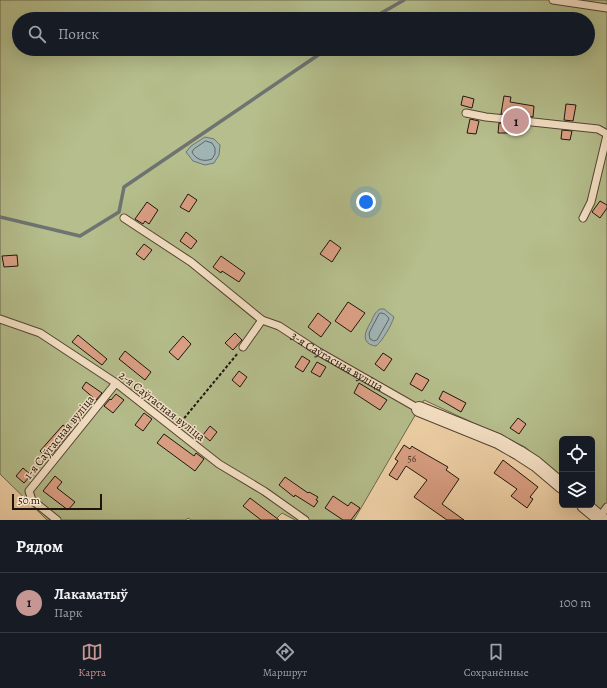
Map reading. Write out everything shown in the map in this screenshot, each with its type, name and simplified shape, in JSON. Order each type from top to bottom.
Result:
[{"type":"street","name":"3-я Саўгасная вуліца","points":[[419,408],[498,441],[536,464],[559,483]]},
{"type":"street","points":[[590,508],[603,515]]},
{"type":"lane","points":[[553,0],[607,8]]},
{"type":"lane","points":[[466,113],[486,117],[598,130],[607,134],[591,202],[583,218]]},
{"type":"lane","name":"3-я Саўгасная вуліца","points":[[124,218],[191,262],[262,320],[279,326],[319,352],[419,408]]},
{"type":"lane","name":"2-я Саўгасная вуліца","points":[[0,318],[40,333],[116,384],[219,464],[305,520]]},
{"type":"lane","points":[[243,347],[262,320]]},
{"type":"lane","name":"1-я Саўгасная вуліца","points":[[57,520],[32,500],[29,491],[116,384]]},
{"type":"path","points":[[175,430],[243,347]]},
{"type":"green space","points":[[0,0],[607,0],[607,516],[595,506],[595,436],[559,436],[559,475],[525,447],[424,400],[354,520],[295,520],[282,513],[275,520],[191,520],[188,518],[186,520],[47,520],[0,474]]},
{"type":"water","points":[[205,137],[214,139],[220,145],[219,155],[214,163],[205,165],[193,161],[186,152],[191,146]]},
{"type":"water","points":[[380,309],[384,309],[394,317],[386,333],[376,346],[368,343],[365,337],[373,316]]},
{"type":"building","points":[[463,96],[474,99],[472,108],[461,105]]},
{"type":"building","points":[[504,96],[511,97],[510,102],[534,106],[533,117],[501,114]]},
{"type":"building","points":[[566,104],[576,105],[573,121],[564,120]]},
{"type":"building","points":[[470,119],[479,121],[476,134],[467,133]]},
{"type":"building","points":[[499,123],[509,124],[508,133],[498,133]]},
{"type":"building","points":[[562,130],[572,131],[570,140],[561,139]]},
{"type":"building","points":[[188,194],[197,200],[189,212],[180,207]]},
{"type":"building","points":[[600,201],[607,205],[607,208],[600,218],[592,212]]},
{"type":"building","points":[[147,202],[158,210],[149,224],[145,221],[143,224],[135,219]]},
{"type":"building","points":[[186,232],[197,241],[191,249],[180,241]]},
{"type":"building","points":[[330,240],[341,248],[332,262],[320,254]]},
{"type":"building","points":[[144,244],[152,250],[144,260],[136,254]]},
{"type":"building","points":[[17,255],[18,266],[4,267],[2,256]]},
{"type":"building","points":[[221,256],[245,273],[239,282],[213,267]]},
{"type":"building","points":[[348,302],[365,313],[351,332],[335,321]]},
{"type":"building","points":[[318,313],[331,323],[321,337],[308,327]]},
{"type":"building","points":[[235,333],[242,340],[233,350],[225,343]]},
{"type":"building","points":[[78,335],[107,359],[102,365],[72,342]]},
{"type":"building","points":[[183,336],[191,344],[178,360],[169,352]]},
{"type":"building","points":[[125,351],[151,372],[145,380],[119,359]]},
{"type":"building","points":[[383,353],[392,359],[384,371],[375,364]]},
{"type":"building","points":[[302,356],[310,361],[303,372],[295,367]]},
{"type":"building","points":[[317,362],[326,367],[320,377],[311,372]]},
{"type":"building","points":[[239,371],[247,377],[240,387],[232,380]]},
{"type":"building","points":[[416,373],[429,380],[422,391],[410,384]]},
{"type":"building","points":[[86,382],[102,393],[96,400],[82,388]]},
{"type":"building","points":[[359,383],[387,400],[380,410],[354,393]]},
{"type":"building","points":[[443,391],[466,403],[461,412],[439,399]]},
{"type":"building","points":[[116,394],[124,400],[113,413],[104,406]]},
{"type":"building","points":[[144,413],[152,419],[143,431],[135,425]]},
{"type":"building","points":[[518,418],[526,424],[519,434],[510,428]]},
{"type":"building","points":[[63,425],[71,431],[48,459],[40,451]]},
{"type":"building","points":[[210,426],[217,432],[210,441],[203,435]]},
{"type":"building","points":[[164,434],[194,456],[196,453],[204,459],[195,471],[157,443]]},
{"type":"building","points":[[404,445],[410,449],[412,446],[448,467],[446,470],[459,479],[442,504],[464,520],[447,520],[414,497],[427,480],[406,466],[397,480],[389,475],[398,461],[395,459]]},
{"type":"building","points":[[503,460],[538,487],[530,497],[533,499],[527,508],[511,496],[517,489],[494,473]]},
{"type":"building","points":[[23,468],[31,475],[24,483],[16,476]]},
{"type":"building","points":[[55,476],[62,482],[57,488],[75,502],[68,510],[43,491]]},
{"type":"building","points":[[285,477],[308,493],[309,492],[318,497],[316,500],[318,501],[314,507],[295,495],[294,497],[279,485]]},
{"type":"building","points":[[333,496],[348,506],[351,502],[360,508],[351,520],[343,520],[325,508]]},
{"type":"building","points":[[250,498],[279,520],[261,520],[243,506]]},
{"type":"waterway","points":[[383,12],[404,0]]},
{"type":"waterway","points":[[0,217],[80,236],[119,212],[124,187],[317,56]]},
{"type":"place","name":"Лакаматыў","points":[[516,121]]}]
